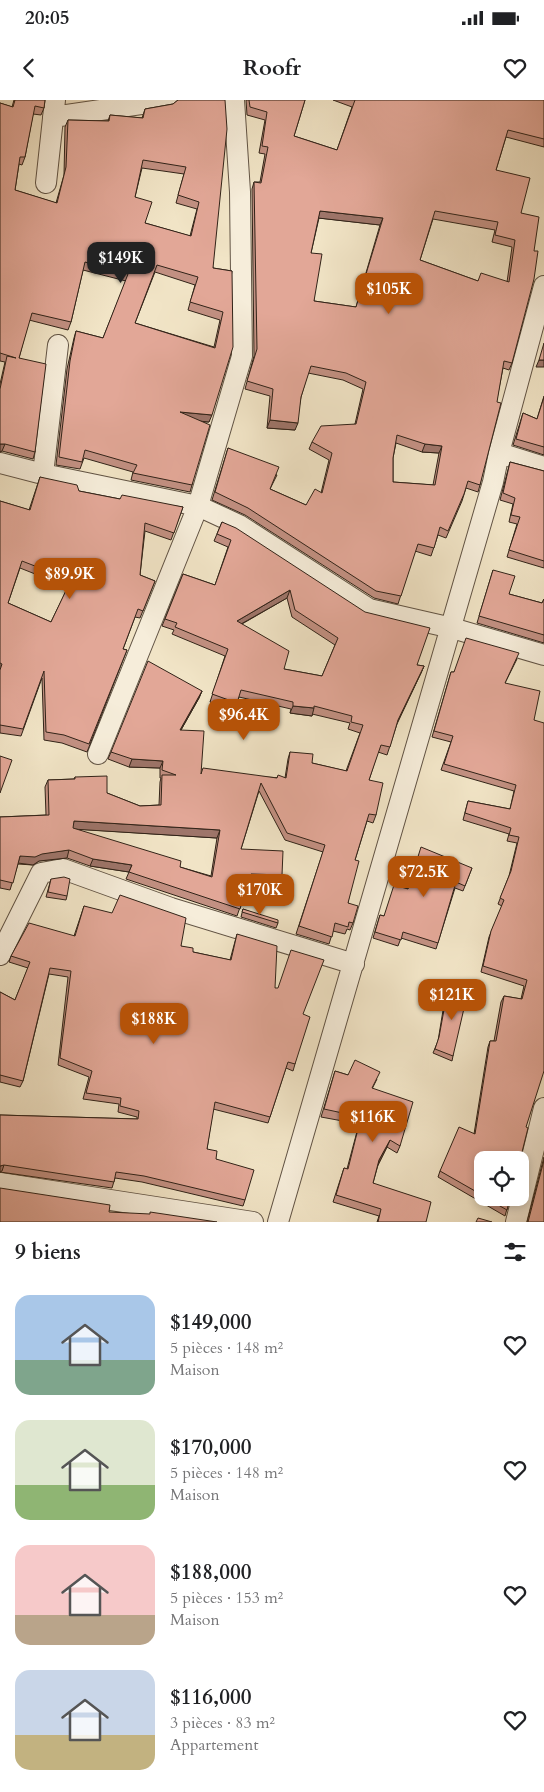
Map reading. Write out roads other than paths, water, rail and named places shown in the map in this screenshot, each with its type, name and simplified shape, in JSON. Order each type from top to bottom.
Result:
[{"type":"street","points":[[46,184],[54,108],[168,100]]},
{"type":"street","points":[[98,754],[198,506],[242,356],[240,192],[234,100]]},
{"type":"street","points":[[278,1222],[494,482],[499,453],[544,286]]},
{"type":"street","points":[[43,474],[58,346]]},
{"type":"street","points":[[499,453],[544,467]]},
{"type":"street","points":[[0,463],[43,474],[198,506],[239,525],[369,609],[452,628],[544,655]]},
{"type":"street","points":[[0,955],[41,873],[62,869],[171,908],[354,964]]},
{"type":"street","points":[[516,1222],[544,1108]]},
{"type":"street","points":[[0,1183],[253,1222]]}]
